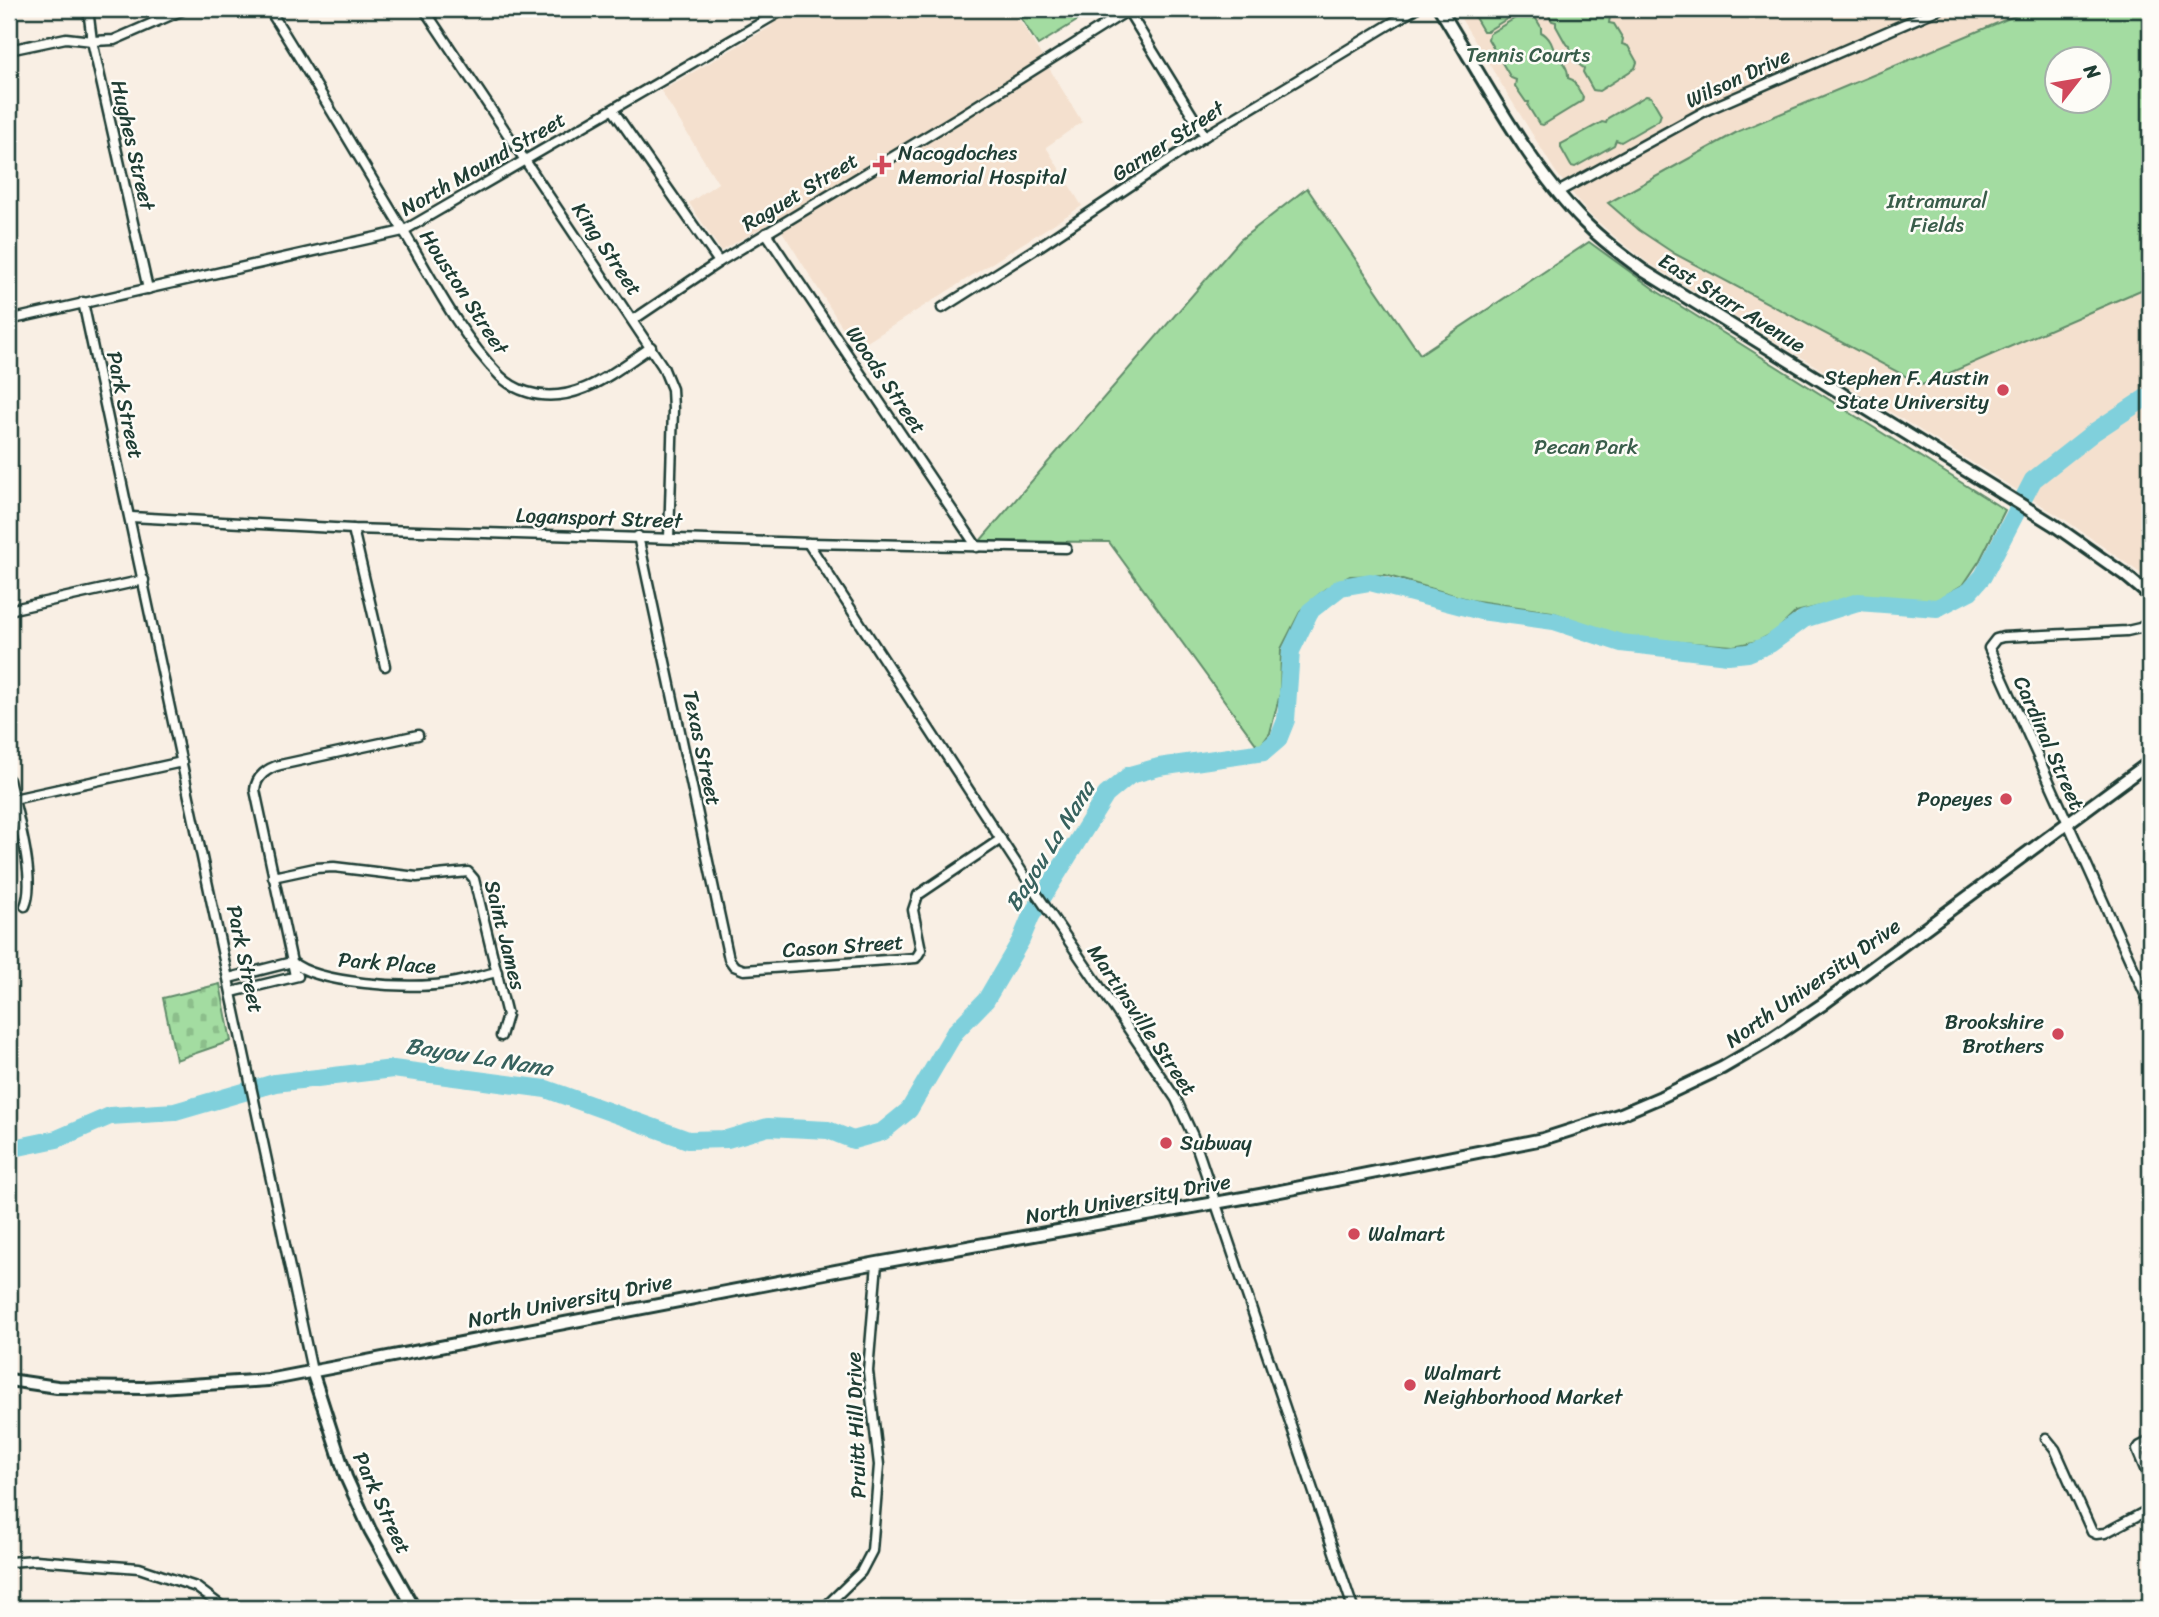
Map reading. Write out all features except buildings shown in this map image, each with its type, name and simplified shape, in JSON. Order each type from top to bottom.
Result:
[{"type":"main road","name":"East Starr Avenue","points":[[1440,9],[1527,148],[1558,192],[1597,233],[1644,271],[2054,525],[2150,596]]},
{"type":"main road","name":"North University Drive","points":[[9,1380],[57,1387],[143,1388],[268,1380],[877,1263],[1512,1147],[1583,1127],[1661,1097],[1743,1057],[1792,1025],[2150,762]]},
{"type":"main road","name":"Park Street","points":[[312,1371],[346,1478],[370,1530],[414,1608]]},
{"type":"street","name":"Hughes Street","points":[[88,9],[92,41],[148,289]]},
{"type":"street","points":[[9,50],[66,38],[114,40],[185,9]]},
{"type":"street","name":"Houston Street","points":[[269,9],[403,231],[464,329],[493,369],[514,386],[540,395],[554,396],[596,384],[651,347]]},
{"type":"street","name":"King Street","points":[[424,9],[651,347],[668,377],[673,398],[669,538]]},
{"type":"street","name":"North Mound Street","points":[[9,320],[403,231],[785,9]]},
{"type":"street","points":[[1128,9],[1205,136]]},
{"type":"street","name":"Raguet Street","points":[[633,320],[719,262],[962,115],[1128,9]]},
{"type":"street","name":"Garner Street","points":[[942,308],[1205,136],[1415,9]]},
{"type":"street","name":"Wilson Drive","points":[[1558,192],[1709,109],[1939,9]]},
{"type":"street","points":[[613,110],[719,262]]},
{"type":"street","name":"Woods Street","points":[[766,233],[977,547]]},
{"type":"street","name":"Park Street","points":[[83,302],[312,1371]]},
{"type":"street","name":"Logansport Street","points":[[131,517],[353,528],[808,543],[1066,548]]},
{"type":"street","points":[[353,528],[385,666]]},
{"type":"street","name":"Texas Street","points":[[639,536],[728,956],[734,966]]},
{"type":"street","name":"Martinsville Street","points":[[808,543],[1026,878],[1175,1099],[1193,1136],[1353,1608]]},
{"type":"street","points":[[9,610],[144,580]]},
{"type":"street","name":"Cardinal Street","points":[[2150,622],[2134,630],[2003,637],[1990,645],[1990,656],[2150,1005]]},
{"type":"street","points":[[295,976],[255,790],[257,781],[264,772],[280,765],[418,734]]},
{"type":"street","points":[[11,799],[182,762]]},
{"type":"street","points":[[9,780],[29,872],[29,890],[24,906]]},
{"type":"street","name":"Cason Street","points":[[734,966],[744,970],[916,958],[921,950],[913,910],[918,895],[1001,839]]},
{"type":"street","name":"Saint James","points":[[273,877],[334,867],[417,877],[468,872],[474,879],[507,1015],[501,1036]]},
{"type":"street","points":[[229,978],[292,962]]},
{"type":"street","name":"Park Place","points":[[292,962],[315,975]]},
{"type":"street","name":"Park Place","points":[[232,992],[295,976],[315,975],[410,986],[444,984],[497,972]]},
{"type":"street","name":"Pruitt Hill Drive","points":[[825,1608],[861,1572],[872,1551],[879,1488],[868,1371],[877,1263]]},
{"type":"street","points":[[2046,1438],[2055,1449],[2092,1532],[2105,1533],[2150,1509]]},
{"type":"street","points":[[2150,1441],[2137,1450],[2150,1481]]},
{"type":"street","points":[[9,1562],[35,1560],[139,1568],[196,1587],[224,1608]]},
{"type":"shaded area","name":"Nacogdoches Memorial Hospital","points":[[763,9],[1013,9],[1082,122],[1046,147],[1082,206],[856,349],[775,220],[721,251],[689,203],[718,183],[661,91],[772,26]]},
{"type":"shaded area","name":"Stephen F. Austin State University","points":[[1455,9],[2150,9],[2150,580],[2064,519],[1647,262],[1587,212],[1555,171]]},
{"type":"green space","points":[[1015,9],[1096,9],[1038,45]]},
{"type":"green space","name":"Tennis Courts","points":[[1470,9],[1523,9],[1483,31]]},
{"type":"green space","name":"Tennis Courts","points":[[1545,9],[1605,9],[1610,17],[1609,23],[1614,24],[1623,39],[1622,44],[1628,46],[1637,62],[1635,68],[1599,91],[1593,90],[1583,72],[1584,68],[1574,58],[1556,22],[1552,21]]},
{"type":"green space","name":"Intramural Fields","points":[[2031,9],[2149,9],[2150,286],[1922,385],[1675,254],[1639,230],[1608,203],[1739,131]]},
{"type":"green space","name":"Tennis Courts","points":[[1527,11],[1532,12],[1541,32],[1551,42],[1554,56],[1560,59],[1568,78],[1573,80],[1583,97],[1582,101],[1543,125],[1539,124],[1528,106],[1529,102],[1526,102],[1515,86],[1516,80],[1511,78],[1501,61],[1502,57],[1498,56],[1488,39],[1489,34]]},
{"type":"green space","name":"Tennis Courts","points":[[1646,96],[1651,97],[1661,114],[1659,120],[1621,142],[1616,140],[1614,145],[1575,167],[1571,166],[1561,144],[1602,122],[1606,123],[1608,118]]},
{"type":"green space","name":"Pecan Park","points":[[1307,188],[1420,354],[1589,242],[1658,292],[2005,510],[1980,560],[1964,584],[1929,603],[1858,597],[1796,612],[1775,632],[1758,641],[1733,646],[1668,641],[1649,643],[1618,636],[1552,612],[1471,600],[1385,575],[1350,576],[1325,589],[1301,610],[1281,649],[1280,694],[1270,733],[1259,748],[1109,542],[980,541],[1240,240]]},
{"type":"green space","points":[[220,984],[231,1041],[176,1060],[163,998]]},
{"type":"waterway","name":"Bayou La Nana","points":[[9,1149],[57,1139],[110,1116],[175,1112],[275,1083],[393,1069],[546,1089],[688,1140],[727,1139],[768,1127],[828,1130],[853,1140],[882,1132],[909,1110],[955,1032],[986,1000],[1021,940],[1031,916],[1106,795],[1130,775],[1159,767],[1264,752],[1278,740],[1286,720],[1291,651],[1310,611],[1341,587],[1370,582],[1481,611],[1554,621],[1621,643],[1728,655],[1748,653],[1770,644],[1804,619],[1858,602],[1937,608],[1970,591],[1983,576],[2033,480],[2094,432],[2150,395]]},
{"type":"place","name":"Nacogdoches Memorial Hospital","points":[[882,165]]},
{"type":"place","name":"Stephen F. Austin State University","points":[[2003,390]]},
{"type":"place","name":"Popeyes","points":[[2006,799]]},
{"type":"place","name":"Brookshire Brothers","points":[[2058,1034]]},
{"type":"place","name":"Subway","points":[[1166,1143]]},
{"type":"place","name":"Walmart","points":[[1354,1234]]},
{"type":"place","name":"Walmart Neighborhood Market","points":[[1410,1385]]}]
